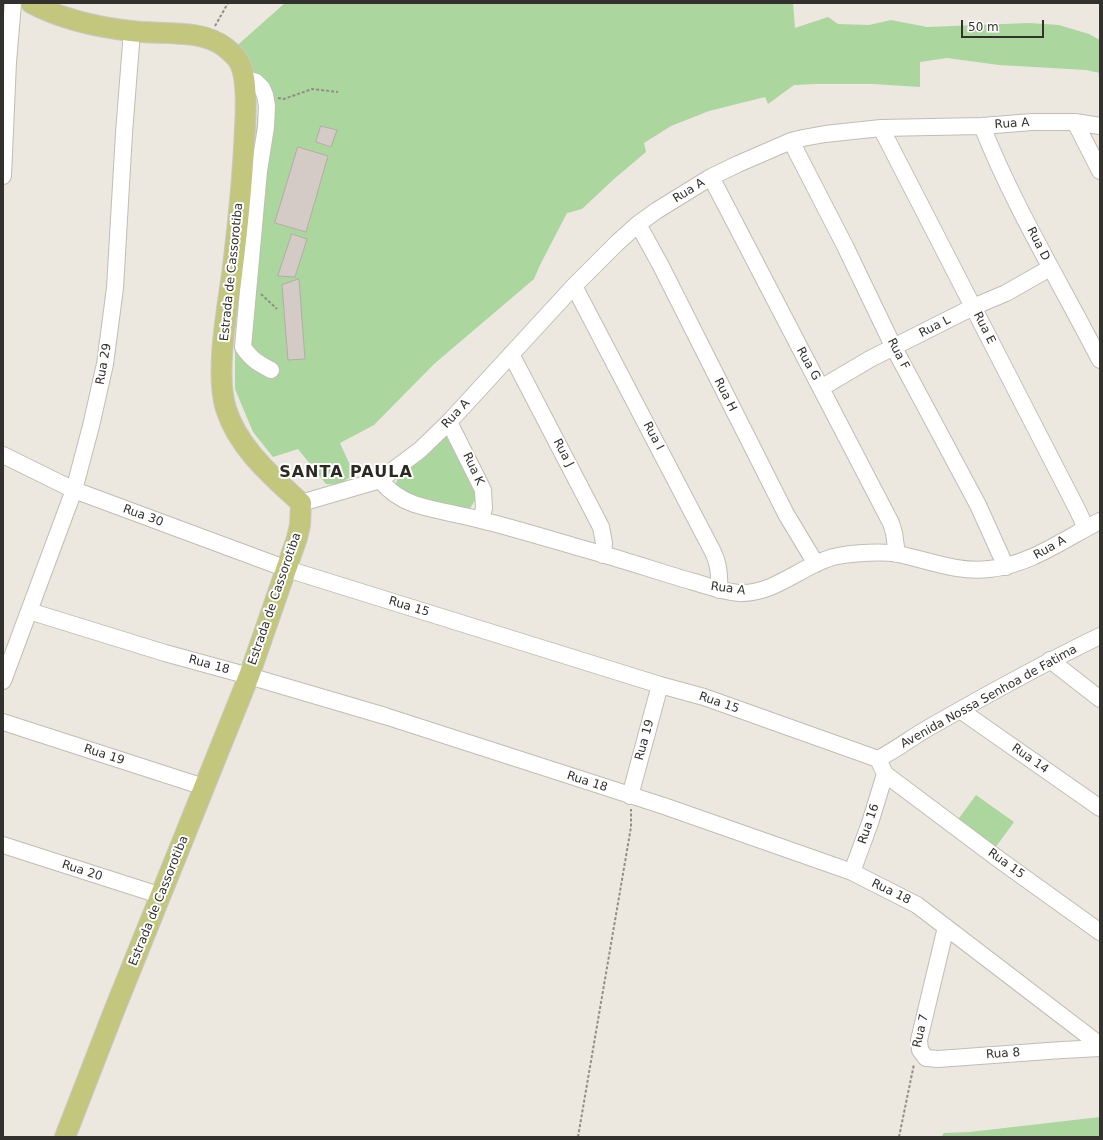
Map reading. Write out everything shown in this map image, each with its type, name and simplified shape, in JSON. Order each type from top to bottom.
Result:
[{"type":"main road","name":"Estrada de Cassorotiba","points":[[31,3],[60,17],[81,23],[132,31],[174,33],[209,38],[224,46],[235,56],[241,66],[244,78],[246,113],[236,241],[224,337],[221,378],[226,408],[237,433],[259,463],[301,503],[300,525],[287,569],[249,676],[162,896],[117,1004],[66,1137]]},
{"type":"street","points":[[3,176],[8,62],[13,3]]},
{"type":"street","name":"Rua 29","points":[[3,681],[74,490],[91,426],[105,364],[115,288],[124,133],[132,31]]},
{"type":"street","points":[[244,78],[256,82],[262,88],[267,106],[266,127],[259,171],[243,347],[249,356],[256,362],[271,370]]},
{"type":"street","name":"Rua A","points":[[301,503],[380,480],[420,450],[449,422],[574,286],[638,224],[711,177],[738,164],[791,141],[825,134],[881,128],[982,126],[1032,122],[1075,122],[1100,126]]},
{"type":"street","points":[[1075,122],[1100,171]]},
{"type":"street","name":"Rua D","points":[[982,126],[998,164],[1050,268],[1100,360]]},
{"type":"street","name":"Rua E","points":[[881,128],[1077,508],[1093,524]]},
{"type":"street","name":"Rua F","points":[[791,141],[848,252],[894,348],[978,505],[1006,567]]},
{"type":"street","name":"Rua G","points":[[711,177],[779,311],[891,523],[897,554]]},
{"type":"street","name":"Rua H","points":[[638,224],[661,266],[786,514],[816,564]]},
{"type":"street","name":"Rua L","points":[[821,388],[870,359],[973,307],[1006,293],[1050,268]]},
{"type":"street","name":"Rua I","points":[[574,286],[713,552],[719,570],[719,590]]},
{"type":"street","name":"Rua J","points":[[511,354],[601,527],[604,543],[603,555]]},
{"type":"street","name":"Rua K","points":[[449,422],[482,490],[484,508],[481,520]]},
{"type":"street","name":"Rua 30","points":[[3,456],[74,490],[287,569]]},
{"type":"street","name":"Rua A","points":[[380,480],[386,488],[398,497],[412,503],[481,520],[719,590],[741,593],[754,592],[772,586],[816,564],[837,556],[897,554],[928,562],[972,569],[987,570],[1006,567],[1028,560],[1093,524]]},
{"type":"street","name":"Rua 15","points":[[287,569],[660,685],[704,697],[878,759],[885,774],[997,858],[1100,932]]},
{"type":"street","name":"Rua 18","points":[[29,611],[165,653],[385,716],[679,812],[852,872],[917,905],[1100,1045]]},
{"type":"street","name":"Avenida Nossa Senhoa de Fatima","points":[[878,759],[889,754],[905,742],[930,727],[1050,660],[1100,636]]},
{"type":"street","points":[[1050,660],[1100,700]]},
{"type":"street","name":"Rua 19","points":[[630,796],[660,685]]},
{"type":"street","name":"Rua 14","points":[[960,710],[1100,808]]},
{"type":"street","name":"Rua 19","points":[[3,722],[204,787]]},
{"type":"street","name":"Rua 16","points":[[852,872],[870,823],[885,774]]},
{"type":"street","name":"Rua 20","points":[[3,845],[162,896]]},
{"type":"street","name":"Rua 7","points":[[919,1040],[946,927]]},
{"type":"street","name":"Rua 8","points":[[919,1040],[922,1055],[931,1059],[1100,1048]]},
{"type":"path","points":[[209,38],[228,3]]},
{"type":"path","points":[[265,95],[284,99],[312,88],[338,92]]},
{"type":"path","points":[[248,290],[262,294],[278,309]]},
{"type":"path","points":[[578,1137],[631,827],[630,796]]},
{"type":"path","name":"Rua 7","points":[[899,1137],[914,1062]]},
{"type":"green space","points":[[285,3],[793,3],[795,28],[828,17],[838,24],[869,25],[891,20],[927,27],[1029,23],[1059,25],[1089,34],[1100,40],[1100,73],[1086,70],[999,65],[947,58],[920,62],[920,87],[873,84],[794,85],[768,104],[765,97],[709,111],[671,126],[644,143],[646,152],[582,209],[567,213],[534,279],[434,364],[374,425],[340,443],[354,474],[339,485],[326,484],[298,449],[273,457],[253,432],[235,389],[235,348],[260,91],[232,50]]},
{"type":"green space","points":[[448,435],[478,495],[468,512],[431,504],[395,487],[398,477],[405,468],[435,439]]},
{"type":"green space","points":[[976,795],[1014,822],[995,848],[957,821]]},
{"type":"green space","points":[[1100,1117],[1100,1137],[941,1137],[944,1133],[970,1132]]},
{"type":"building","points":[[321,126],[337,130],[331,147],[316,142]]},
{"type":"building","points":[[298,147],[328,156],[306,232],[275,223]]},
{"type":"building","points":[[292,234],[307,239],[295,277],[278,276]]},
{"type":"building","points":[[299,279],[305,359],[288,360],[282,285]]},
{"type":"district","name":"SANTA PAULA","points":[[346,473]]}]
